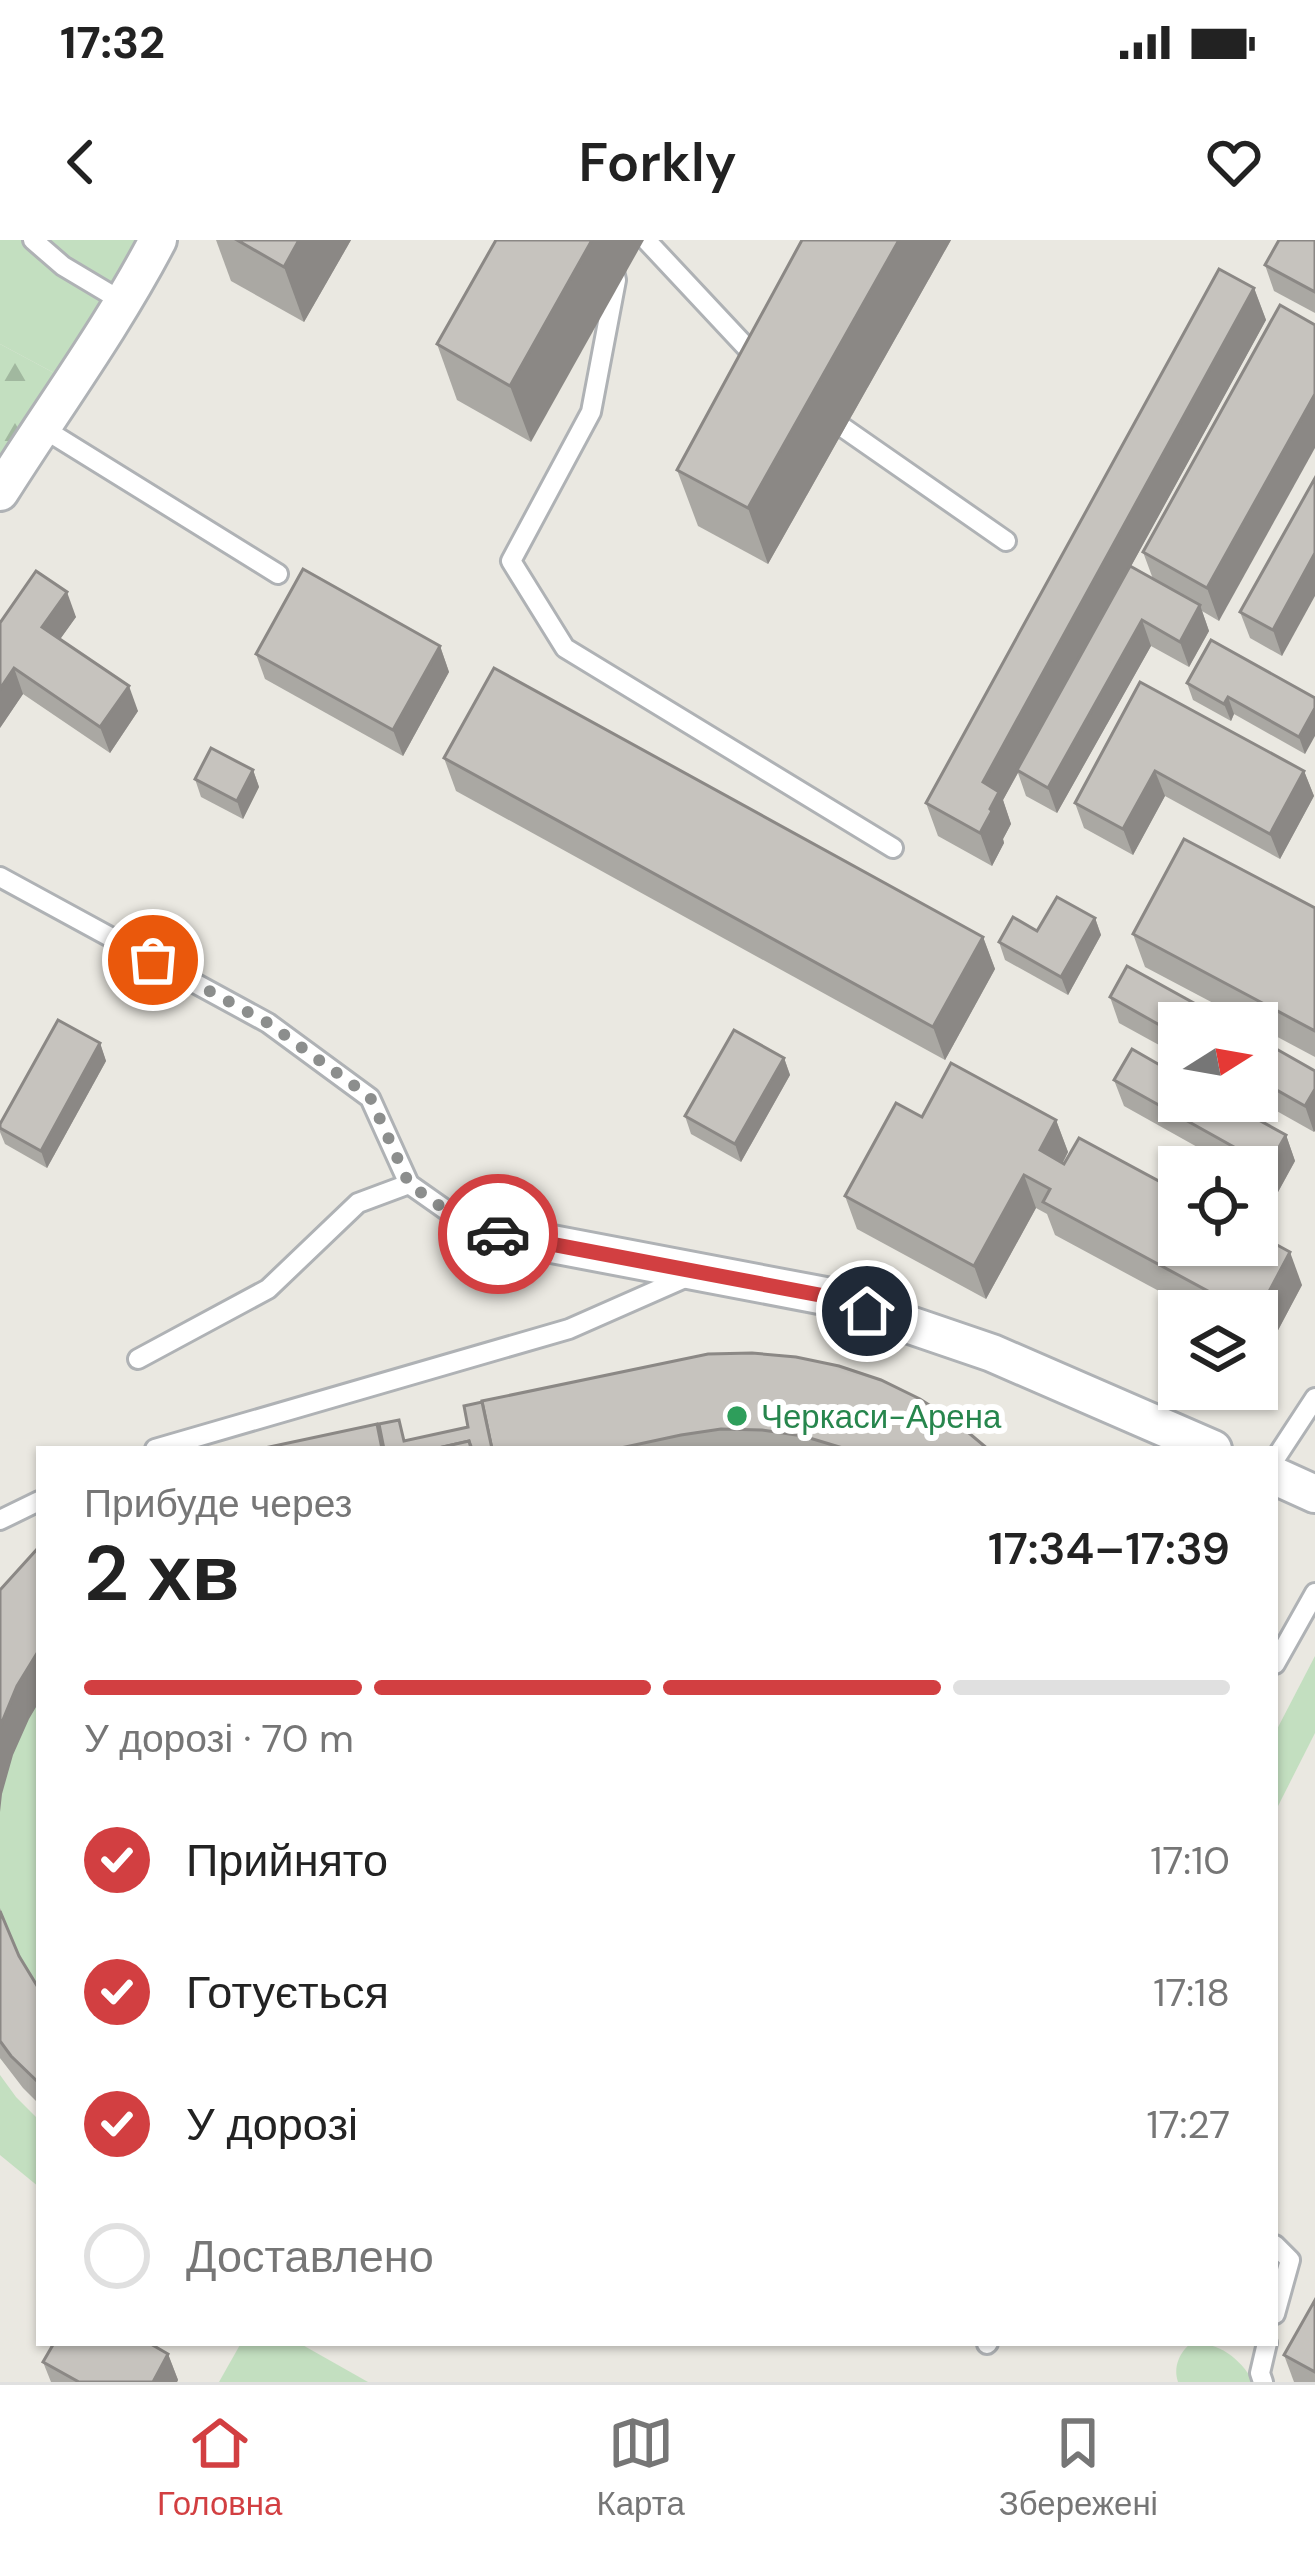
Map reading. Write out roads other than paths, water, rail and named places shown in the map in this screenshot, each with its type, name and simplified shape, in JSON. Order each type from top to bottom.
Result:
[{"type":"street","points":[[0,492],[125,302],[158,240]]},
{"type":"street","points":[[472,1229],[825,1296],[992,1353],[1206,1446]]},
{"type":"street","points":[[1278,1477],[1315,1494]]},
{"type":"lane","points":[[33,240],[63,266],[125,302]]},
{"type":"lane","points":[[607,240],[616,280],[591,412],[511,561],[565,648],[893,848]]},
{"type":"lane","points":[[646,240],[769,371]]},
{"type":"lane","points":[[802,400],[1006,541]]},
{"type":"lane","points":[[41,427],[278,574]]},
{"type":"lane","points":[[0,877],[268,1023],[370,1097],[409,1184],[472,1229]]},
{"type":"lane","points":[[138,1359],[268,1288],[358,1203],[409,1184]]},
{"type":"lane","points":[[165,1446],[569,1329],[698,1272]]},
{"type":"lane","points":[[1278,1454],[1315,1398]]},
{"type":"lane","points":[[0,1520],[36,1503]]},
{"type":"lane","points":[[1278,1659],[1315,1593]]},
{"type":"lane","points":[[1278,2248],[1290,2260],[1278,2303]]},
{"type":"lane","points":[[1263,2382],[1260,2373],[1266,2346]]},
{"type":"place","name":"Черкаси-Арена","points":[[737,1416]]}]
